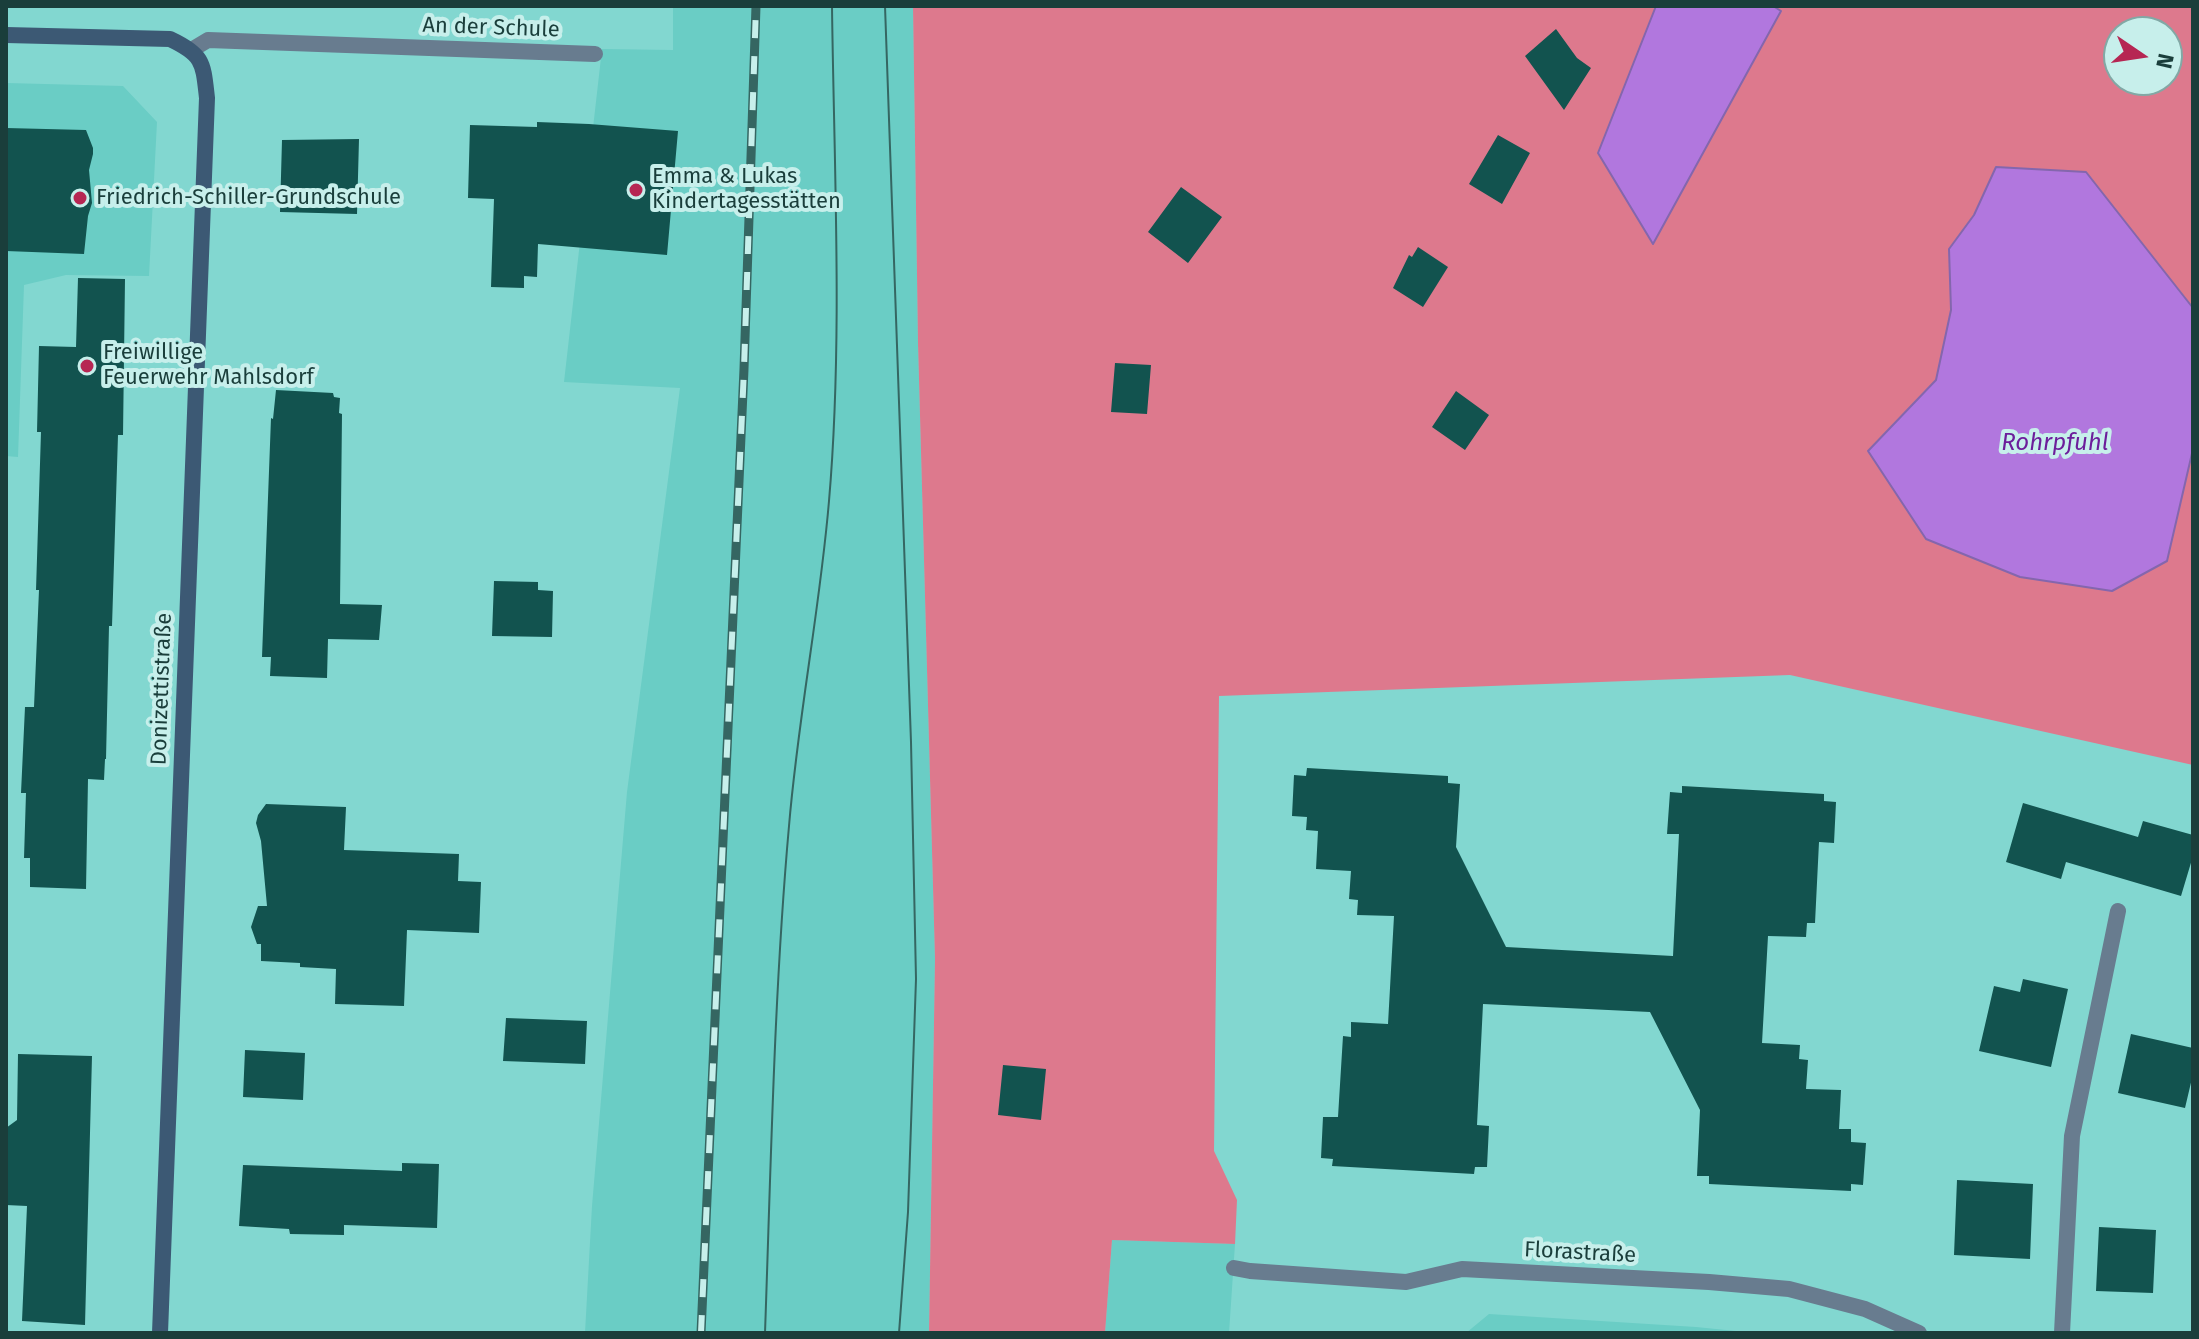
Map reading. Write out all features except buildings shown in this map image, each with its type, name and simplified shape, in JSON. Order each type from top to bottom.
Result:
[{"type":"street","name":"An der Schule","points":[[6,35],[170,39],[193,49],[208,40],[595,54]]},
{"type":"street","name":"Donizettistraße","points":[[160,1333],[207,98],[204,70],[193,49]]},
{"type":"street","points":[[2062,1333],[2072,1136],[2118,911]]},
{"type":"street","name":"Florastraße","points":[[1234,1268],[1406,1282],[1462,1269],[1749,1285],[1789,1289],[1865,1309],[1919,1333]]},
{"type":"shaded area","points":[[673,6],[913,6],[918,343],[935,959],[929,1333],[585,1333],[592,1206],[627,792],[680,388],[564,382],[602,49],[673,50]]},
{"type":"shaded area","points":[[913,6],[2193,6],[2193,308],[2178,288],[1997,167],[1974,215],[1949,249],[1951,310],[1936,380],[1868,451],[2167,561],[2193,449],[2193,765],[1790,675],[1219,696],[1214,1151],[1237,1200],[1235,1244],[1112,1240],[1105,1333],[929,1333],[935,959],[918,343]]},
{"type":"shaded area","name":"Friedrich-Schiller-Grundschule","points":[[6,83],[123,86],[157,122],[149,276],[66,275],[24,285],[18,457],[6,456]]},
{"type":"shaded area","points":[[1112,1240],[1235,1244],[1229,1333],[1105,1333]]},
{"type":"shaded area","points":[[1489,1314],[1696,1327],[1756,1333],[1466,1333]]},
{"type":"water","points":[[1656,6],[1773,6],[1781,11],[1653,244],[1598,153]]},
{"type":"water","name":"Rohrpfuhl","points":[[1996,167],[2086,172],[2193,308],[2193,449],[2167,561],[2112,591],[2020,577],[1926,539],[1868,451],[1936,380],[1951,310],[1949,249],[1974,215]]},
{"type":"tram line","points":[[765,1333],[784,889],[793,785],[825,542],[833,440],[836,254],[832,6]]},
{"type":"tram line","points":[[885,6],[911,742],[916,979],[908,1212],[899,1333]]},
{"type":"railway","points":[[701,1333],[744,369],[756,6]]},
{"type":"place","name":"Emma & Lukas Kindertagesstätten","points":[[636,190]]},
{"type":"place","name":"Friedrich-Schiller-Grundschule","points":[[80,198]]},
{"type":"place","name":"Freiwillige Feuerwehr Mahlsdorf","points":[[87,366]]}]
